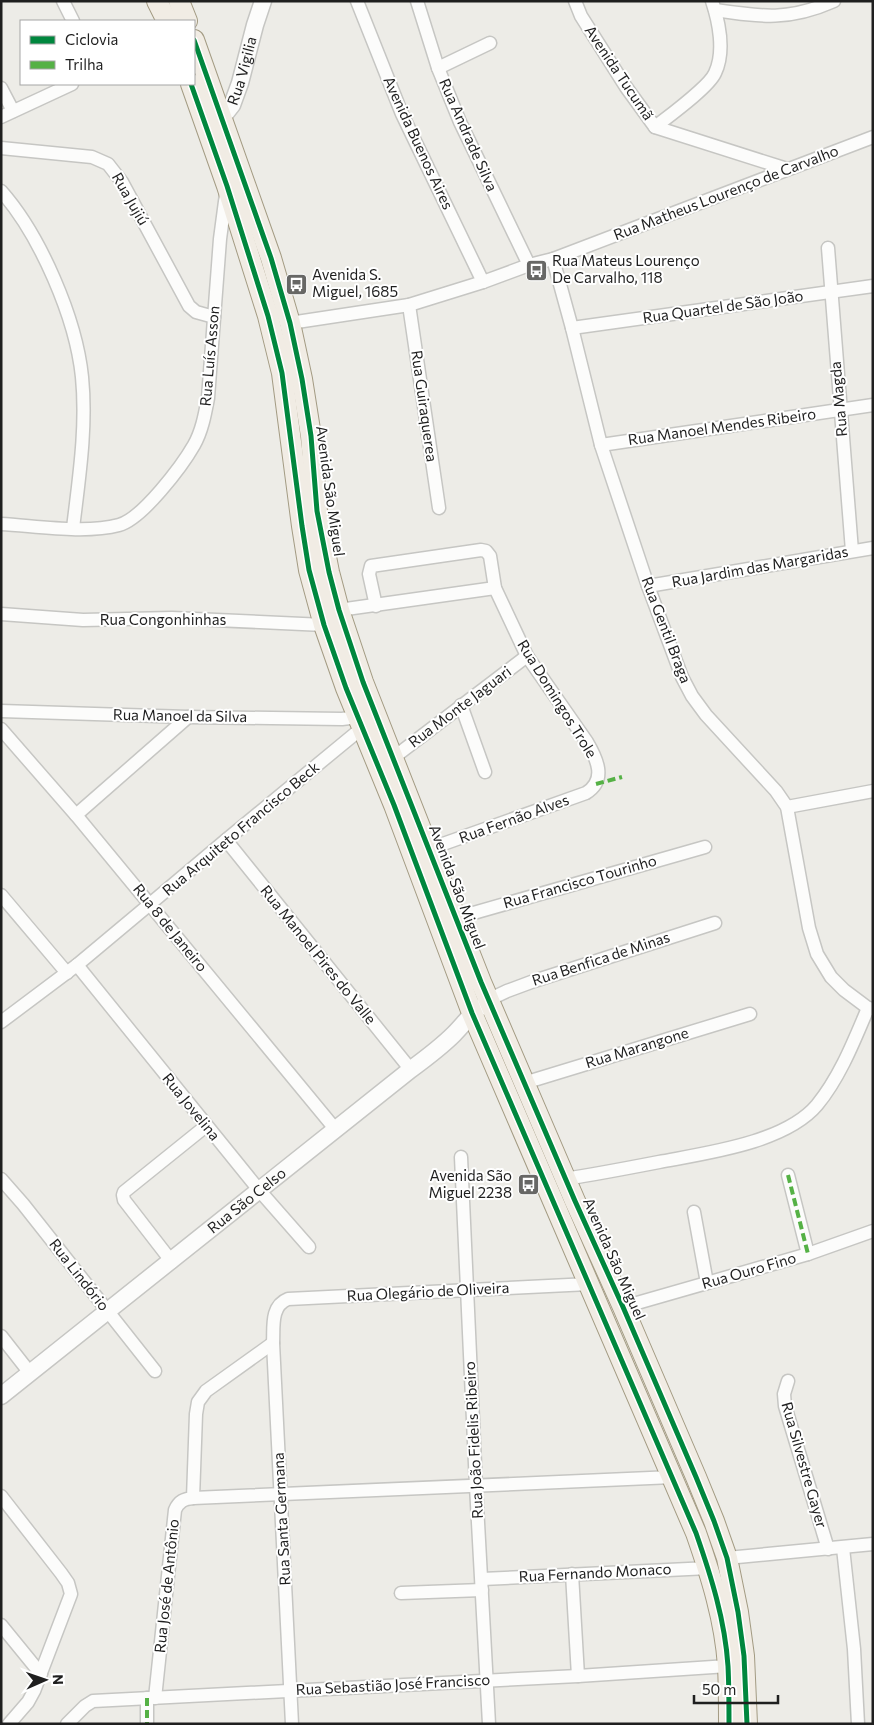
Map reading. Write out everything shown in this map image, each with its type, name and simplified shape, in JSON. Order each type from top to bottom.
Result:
[{"type":"main road","points":[[157,1],[166,20]]},
{"type":"main road","points":[[178,1],[187,20]]},
{"type":"main road","name":"Avenida São Miguel","points":[[195,44],[227,186],[268,316],[282,373],[309,570],[324,625],[472,1013],[673,1477],[709,1568],[719,1607],[728,1666],[729,1724]]},
{"type":"main road","name":"Avenida São Miguel","points":[[192,85],[214,126],[271,258],[290,323],[302,379],[311,436],[318,511],[329,572],[339,610],[363,682],[488,1000],[696,1476],[727,1558],[738,1612],[744,1656],[747,1724]]},
{"type":"street","points":[[63,1],[72,20]]},
{"type":"street","name":"Rua Vigilia","points":[[214,126],[232,104],[240,83],[263,1]]},
{"type":"street","name":"Avenida Buenos Aires","points":[[357,1],[402,114],[484,282]]},
{"type":"street","name":"Rua Andrade Silva","points":[[417,1],[438,68],[460,122],[529,265]]},
{"type":"street","name":"Avenida Tucumã","points":[[575,1],[581,16],[626,87],[655,127],[787,168]]},
{"type":"street","points":[[655,127],[708,83],[715,74],[719,60],[720,43],[714,6],[772,17],[808,11],[834,1]]},
{"type":"street","points":[[438,68],[490,43]]},
{"type":"street","points":[[1,118],[70,85]]},
{"type":"street","points":[[1,88],[13,111]]},
{"type":"street","name":"Rua Matheus Lourenço de Carvalho","points":[[290,323],[409,305],[484,282],[529,265],[553,259],[787,168],[873,137]]},
{"type":"street","name":"Rua Jujiú","points":[[1,148],[92,157],[108,164],[122,182],[189,306],[196,312],[214,317]]},
{"type":"street","name":"Rua Luís Asson","points":[[1,524],[104,528],[122,524],[135,517],[181,465],[195,444],[203,423],[208,398],[220,239],[227,186]]},
{"type":"street","points":[[1,191],[28,228],[42,253],[60,292],[76,346],[82,376],[84,426],[73,528]]},
{"type":"street","name":"Rua Magda","points":[[828,248],[852,551]]},
{"type":"street","name":"Rua Gentil Braga","points":[[553,259],[601,445],[648,586],[682,677],[692,696],[706,715],[776,791],[787,807],[809,928],[817,954],[831,977],[844,990],[871,1009]]},
{"type":"street","name":"Rua Quartel de São João","points":[[572,328],[873,286]]},
{"type":"street","name":"Rua Guiraquerea","points":[[409,305],[439,508]]},
{"type":"street","name":"Rua Manoel Mendes Ribeiro","points":[[601,445],[873,405]]},
{"type":"street","name":"Rua Jardim das Margaridas","points":[[648,586],[873,548]]},
{"type":"street","name":"Rua Domingos Trole","points":[[376,606],[369,574],[372,566],[484,550],[490,556],[495,588],[527,656],[594,755],[598,765],[596,784]]},
{"type":"street","points":[[339,610],[495,588]]},
{"type":"street","name":"Rua Congonhinhas","points":[[1,614],[83,620],[172,618],[324,625]]},
{"type":"street","name":"Rua Monte Jaguari","points":[[393,758],[527,656]]},
{"type":"street","points":[[461,705],[486,772]]},
{"type":"street","name":"Rua Manoel da Silva","points":[[1,712],[342,719],[360,722]]},
{"type":"street","points":[[76,815],[188,717]]},
{"type":"street","name":"Rua Arquiteto Francisco Beck","points":[[1,1022],[72,969],[150,904],[360,722]]},
{"type":"street","name":"Rua 8 de Janeiro","points":[[1,729],[76,815],[336,1130]]},
{"type":"street","name":"Rua Fernão Alves","points":[[429,850],[586,793],[596,784]]},
{"type":"street","points":[[787,807],[873,791]]},
{"type":"street","name":"Rua Manoel Pires do Valle","points":[[226,840],[411,1070]]},
{"type":"street","name":"Rua Francisco Tourinho","points":[[456,918],[705,847]]},
{"type":"street","name":"Rua Jovelina","points":[[1,895],[72,969],[309,1247]]},
{"type":"street","name":"Rua Benfica de Minas","points":[[488,1000],[534,981],[715,923]]},
{"type":"street","name":"Rua São Celso","points":[[1,1396],[172,1262],[259,1190],[411,1070],[452,1036],[472,1013],[488,1000]]},
{"type":"street","points":[[565,1179],[740,1146],[784,1129],[803,1118],[816,1106],[830,1087],[871,1009]]},
{"type":"street","name":"Rua Marangone","points":[[524,1083],[750,1014]]},
{"type":"street","points":[[172,1262],[124,1200],[123,1195],[124,1192],[206,1126]]},
{"type":"street","name":"Rua João Fidelis Ribeiro","points":[[461,1157],[489,1724]]},
{"type":"street","points":[[788,1175],[808,1254]]},
{"type":"street","name":"Rua Lindório","points":[[1,1179],[23,1204],[155,1371]]},
{"type":"street","points":[[694,1212],[707,1283]]},
{"type":"street","name":"Rua Ouro Fino","points":[[623,1307],[808,1254],[873,1231]]},
{"type":"street","name":"Rua Olegário de Oliveira","points":[[274,1313],[280,1304],[288,1299],[589,1284]]},
{"type":"street","name":"Rua Santa Germana","points":[[274,1313],[273,1343],[292,1724]]},
{"type":"street","points":[[1,1336],[30,1373]]},
{"type":"street","points":[[273,1343],[206,1390],[198,1402],[193,1498],[673,1477]]},
{"type":"street","name":"Rua Silvestre Gayer","points":[[788,1381],[784,1394],[786,1406],[828,1549]]},
{"type":"street","points":[[1,1496],[61,1573],[70,1588],[71,1597],[28,1702],[10,1724]]},
{"type":"street","name":"Rua José de Antônio","points":[[147,1724],[175,1510],[179,1502],[193,1498]]},
{"type":"street","points":[[727,1558],[872,1545]]},
{"type":"street","points":[[844,1548],[854,1649],[858,1724]]},
{"type":"street","name":"Rua Fernando Monaco","points":[[401,1593],[572,1574],[709,1568]]},
{"type":"street","points":[[572,1574],[578,1676]]},
{"type":"street","points":[[1,1625],[41,1674]]},
{"type":"street","name":"Rua Sebastião José Francisco","points":[[67,1724],[85,1706],[93,1702],[728,1666]]},
{"type":"marked path","points":[[596,784],[622,777]]},
{"type":"marked path","points":[[788,1175],[808,1254]]},
{"type":"marked path","points":[[147,1698],[147,1724]]},
{"type":"cycle path","points":[[195,43],[271,258],[290,323],[302,379],[311,436],[317,511],[329,572],[339,610],[363,682],[481,982],[714,1521],[727,1558],[738,1612],[744,1656],[747,1724]]},
{"type":"cycle path","points":[[191,85],[227,186],[268,316],[282,373],[309,570],[324,625],[346,688],[394,805],[472,1013],[696,1533],[712,1582],[724,1632],[728,1666],[729,1724]]},
{"type":"place","name":"Rua Mateus Lourenço De Carvalho, 118","points":[[536,270]]},
{"type":"place","name":"Avenida S. Miguel, 1685","points":[[296,284]]},
{"type":"place","name":"Avenida São Miguel 2238","points":[[528,1185]]}]
